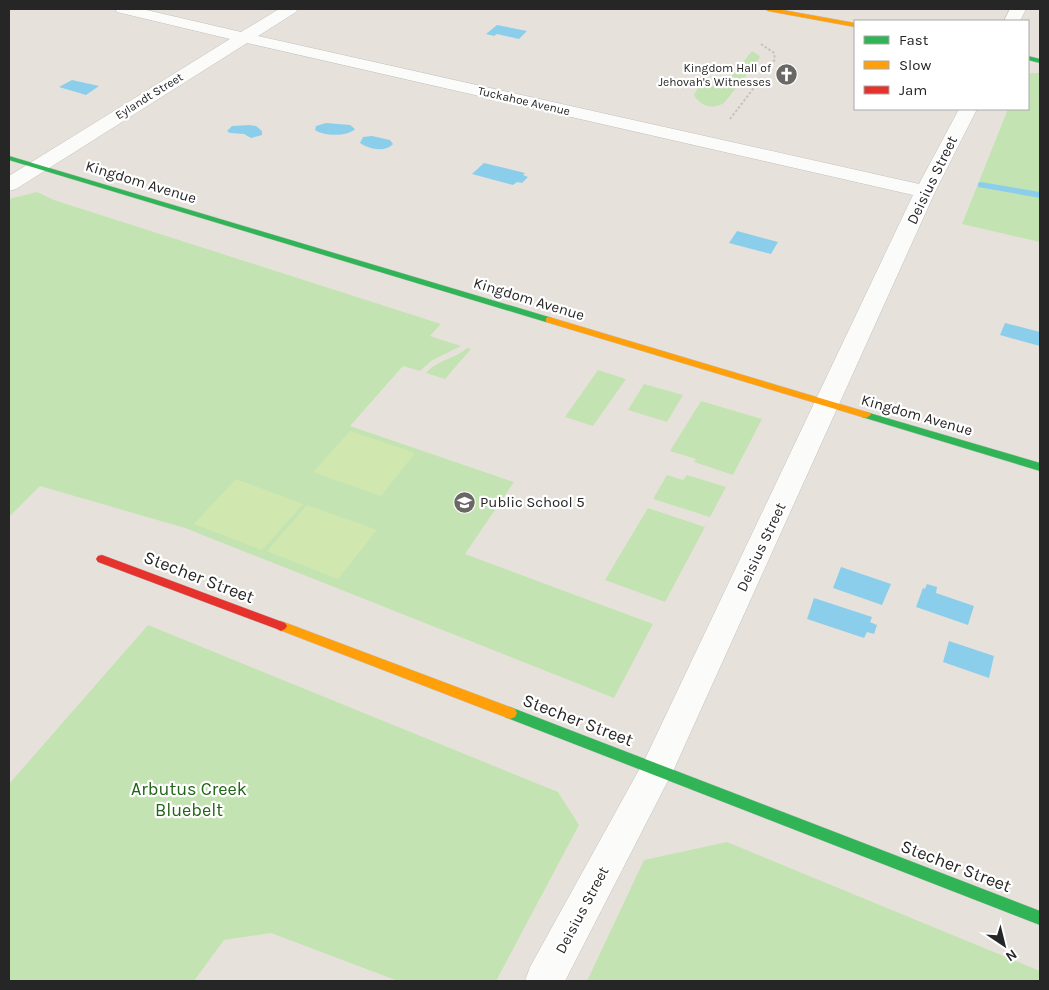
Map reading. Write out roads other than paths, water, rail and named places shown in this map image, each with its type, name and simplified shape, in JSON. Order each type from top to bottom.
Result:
[{"type":"street","name":"Tuckahoe Avenue","points":[[123,9],[243,38],[925,192]]},
{"type":"street","name":"Eylandt Street","points":[[9,185],[36,166],[290,9]]},
{"type":"street","points":[[768,9],[854,25]]},
{"type":"street","name":"Deisius Street","points":[[544,981],[657,769],[925,192],[967,110]]},
{"type":"street","name":"Kingdom Avenue","points":[[9,158],[1040,466]]},
{"type":"street","name":"Stecher Street","points":[[102,559],[657,769],[1040,918]]},
{"type":"water","points":[[497,25],[527,31],[519,39],[497,34],[494,36],[486,34]]},
{"type":"water","points":[[72,80],[99,86],[86,95],[59,87]]},
{"type":"water","points":[[326,123],[350,125],[355,129],[352,132],[335,135],[323,134],[315,130],[316,126]]},
{"type":"water","points":[[232,126],[256,126],[262,131],[262,135],[251,138],[244,134],[227,131]]},
{"type":"water","points":[[372,136],[390,140],[393,144],[390,147],[377,149],[360,143],[363,137]]},
{"type":"water","points":[[484,163],[525,173],[523,175],[528,177],[522,183],[517,182],[513,185],[472,174]]},
{"type":"water","points":[[737,231],[778,242],[771,254],[729,243]]},
{"type":"water","points":[[1005,323],[1040,332],[1040,346],[1000,335]]},
{"type":"water","points":[[841,567],[891,584],[882,605],[833,588]]},
{"type":"water","points":[[927,584],[937,587],[936,593],[974,606],[968,625],[916,607],[923,588],[925,589]]},
{"type":"water","points":[[814,598],[872,617],[870,622],[877,625],[874,634],[867,632],[864,638],[807,619]]},
{"type":"water","points":[[949,641],[994,656],[989,678],[943,662]]},
{"type":"waterway","points":[[981,185],[1040,195]]},
{"type":"place","name":"Kingdom Hall of Jehovah's Witnesses","points":[[787,75]]},
{"type":"place","name":"Public School 5","points":[[464,502]]},
{"type":"park label","name":"Arbutus Creek Bluebelt","points":[[189,800]]}]
